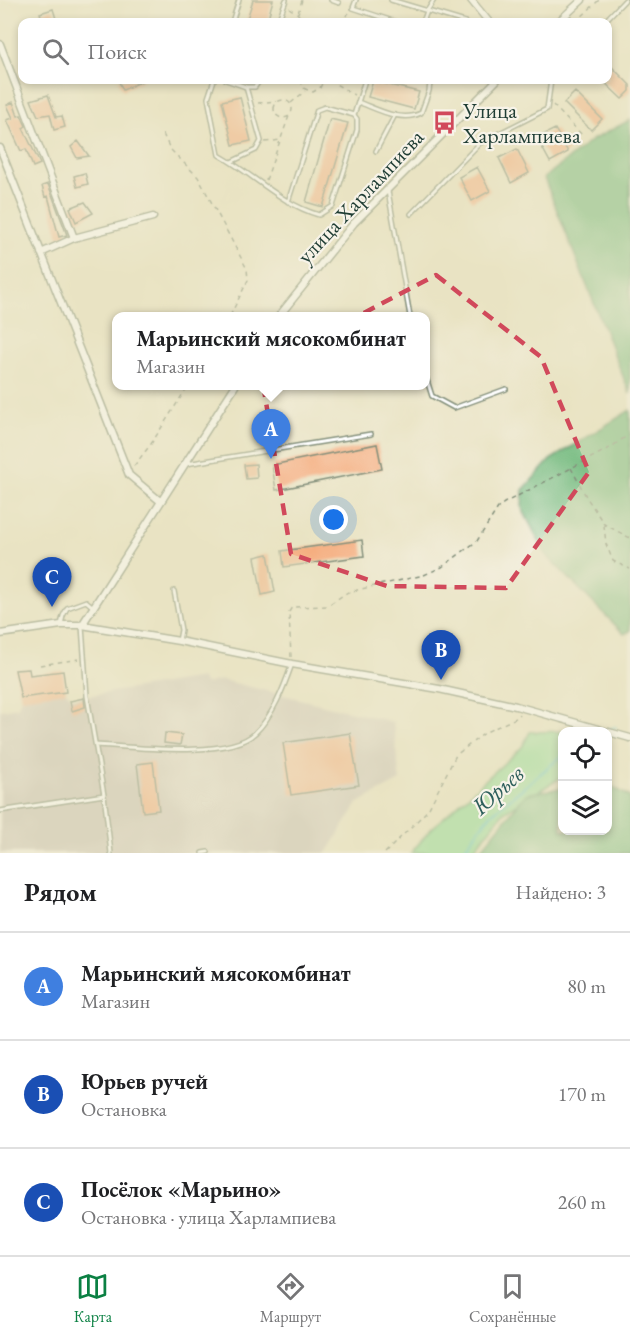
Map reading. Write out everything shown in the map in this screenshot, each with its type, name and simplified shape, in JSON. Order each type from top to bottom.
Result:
[{"type":"street","points":[[471,0],[486,18]]},
{"type":"street","points":[[562,18],[582,0]]},
{"type":"street","points":[[0,45],[74,238]]},
{"type":"street","name":"улица Харлампиева","points":[[282,312],[354,224],[388,187],[493,84]]},
{"type":"street","points":[[0,148],[129,475],[160,501]]},
{"type":"street","points":[[41,253],[74,238],[153,217]]},
{"type":"street","points":[[82,625],[92,606],[232,390]]},
{"type":"street","points":[[0,634],[82,625],[179,641],[292,664],[439,688],[524,708],[630,738]]},
{"type":"lane","points":[[233,18],[239,0]]},
{"type":"lane","points":[[280,18],[286,0]]},
{"type":"lane","points":[[331,0],[339,3]]},
{"type":"lane","points":[[356,0],[353,8],[384,18]]},
{"type":"lane","points":[[391,0],[451,18]]},
{"type":"lane","points":[[424,18],[434,0]]},
{"type":"lane","points":[[608,18],[625,0]]},
{"type":"lane","points":[[213,84],[208,98],[219,155],[288,202],[319,215],[333,206],[357,130],[357,119],[354,115],[334,108],[325,107],[317,110],[288,202]]},
{"type":"lane","points":[[237,84],[246,87],[255,87],[257,84]]},
{"type":"lane","points":[[354,115],[364,84]]},
{"type":"lane","points":[[358,102],[395,115],[414,117],[421,113],[430,84]]},
{"type":"lane","points":[[411,214],[480,143],[547,109],[551,84]]},
{"type":"lane","points":[[231,162],[256,150],[261,141],[246,87]]},
{"type":"lane","points":[[376,151],[395,115]]},
{"type":"lane","points":[[388,187],[409,312]]},
{"type":"lane","points":[[430,389],[432,396],[454,408],[506,389]]},
{"type":"lane","points":[[183,465],[371,434]]},
{"type":"lane","points":[[174,591],[181,630],[179,641]]},
{"type":"lane","points":[[61,626],[67,608],[86,601],[92,606]]},
{"type":"lane","points":[[82,625],[87,696],[104,795],[111,853]]},
{"type":"lane","points":[[96,745],[193,751],[230,745],[254,734],[281,695],[292,664]]},
{"type":"lane","points":[[0,811],[104,795]]},
{"type":"lane","points":[[202,853],[208,852]]},
{"type":"path","points":[[298,14],[302,0]]},
{"type":"path","points":[[580,18],[599,0]]},
{"type":"path","points":[[284,6],[298,14],[300,18]]},
{"type":"path","points":[[343,18],[353,8]]},
{"type":"path","points":[[301,84],[306,91]]},
{"type":"path","points":[[291,103],[306,91],[317,91],[321,84]]},
{"type":"path","points":[[334,84],[359,97]]},
{"type":"path","points":[[251,105],[283,99],[291,103]]},
{"type":"path","points":[[549,100],[584,136]]},
{"type":"path","points":[[278,101],[274,108],[277,116],[285,118],[289,116]]},
{"type":"path","points":[[263,184],[292,112],[291,103]]},
{"type":"path","points":[[163,134],[170,149],[198,177],[246,269],[248,280],[232,312]]},
{"type":"path","points":[[261,141],[282,140]]},
{"type":"path","points":[[129,475],[138,459],[152,444],[186,390]]},
{"type":"path","points":[[292,664],[289,612],[292,607],[327,606],[348,592],[423,575],[442,567],[477,541],[498,508],[504,503],[608,449],[630,434]]},
{"type":"path","points":[[571,468],[604,524],[606,544],[613,561],[630,569]]},
{"type":"path","points":[[604,524],[630,538]]},
{"type":"path","points":[[40,665],[83,658]]},
{"type":"path","points":[[385,853],[428,810],[456,754],[486,732],[518,717],[524,708]]},
{"type":"highlighted area","points":[[436,275],[541,357],[589,472],[506,588],[387,586],[291,554],[262,378],[358,316]]},
{"type":"shaded area","points":[[29,669],[30,675],[63,671],[66,692],[74,698],[202,678],[204,684],[222,680],[393,722],[400,781],[358,803],[327,853],[0,853],[0,710],[18,707],[21,698],[15,670]]},
{"type":"green space","points":[[630,120],[630,394],[544,178],[592,140]]},
{"type":"green space","points":[[630,410],[630,631],[624,634],[546,555],[522,508],[523,490],[550,460]]},
{"type":"green space","points":[[530,732],[558,732],[558,779],[504,812],[471,853],[411,853],[431,829],[522,747]]},
{"type":"green space","points":[[612,786],[630,797],[630,853],[478,853],[526,794],[558,789],[558,835],[612,835]]},
{"type":"building","points":[[253,0],[273,0],[268,18],[247,18]]},
{"type":"building","points":[[53,9],[56,18],[42,18],[40,13]]},
{"type":"building","points":[[612,67],[630,85],[630,91],[622,99],[606,84],[612,84]]},
{"type":"building","points":[[120,84],[136,84],[123,90]]},
{"type":"building","points":[[372,84],[386,84],[419,92],[414,109],[368,97]]},
{"type":"building","points":[[575,92],[602,119],[591,130],[564,103]]},
{"type":"building","points":[[48,95],[56,117],[62,116],[65,127],[54,130],[50,114],[38,116],[31,100]]},
{"type":"building","points":[[240,97],[251,141],[233,145],[222,101]]},
{"type":"building","points":[[13,102],[18,116],[21,115],[26,126],[23,128],[40,164],[33,167],[26,149],[21,151],[7,120],[13,118],[7,105]]},
{"type":"building","points":[[330,119],[348,123],[323,207],[306,202]]},
{"type":"building","points":[[555,129],[568,152],[550,162],[537,138]]},
{"type":"building","points":[[78,141],[89,156],[77,158],[71,147]]},
{"type":"building","points":[[517,149],[529,173],[511,183],[499,158]]},
{"type":"building","points":[[477,167],[490,191],[472,201],[459,177]]},
{"type":"building","points":[[85,173],[88,184],[77,187],[74,176]]},
{"type":"building","points":[[48,184],[67,235],[59,237],[48,196],[45,197],[42,186]]},
{"type":"building","points":[[85,202],[93,213],[76,222],[70,208]]},
{"type":"building","points":[[377,444],[382,469],[276,490],[272,465]]},
{"type":"building","points":[[256,464],[257,478],[246,479],[244,465]]},
{"type":"building","points":[[362,540],[364,556],[284,567],[282,551]]},
{"type":"building","points":[[268,554],[275,592],[262,595],[255,557]]},
{"type":"building","points":[[29,669],[30,675],[63,671],[66,692],[21,698],[15,670]]},
{"type":"building","points":[[84,698],[85,707],[72,711],[70,701]]},
{"type":"building","points":[[165,733],[182,735],[180,745],[164,743]]},
{"type":"building","points":[[350,733],[359,785],[291,795],[283,743]]},
{"type":"building","points":[[153,762],[159,810],[143,812],[137,764]]},
{"type":"waterway","name":"Юрьев","points":[[612,728],[616,727]]},
{"type":"waterway","name":"Юрьев","points":[[461,853],[489,816],[558,759]]},
{"type":"place","name":"Улица Харлампиева","points":[[445,123]]},
{"type":"place","name":"Марьинский мясокомбинат","points":[[271,459]]},
{"type":"place","name":"Посёлок «Марьино»","points":[[52,607]]},
{"type":"place","name":"Юрьев ручей","points":[[441,680]]}]
